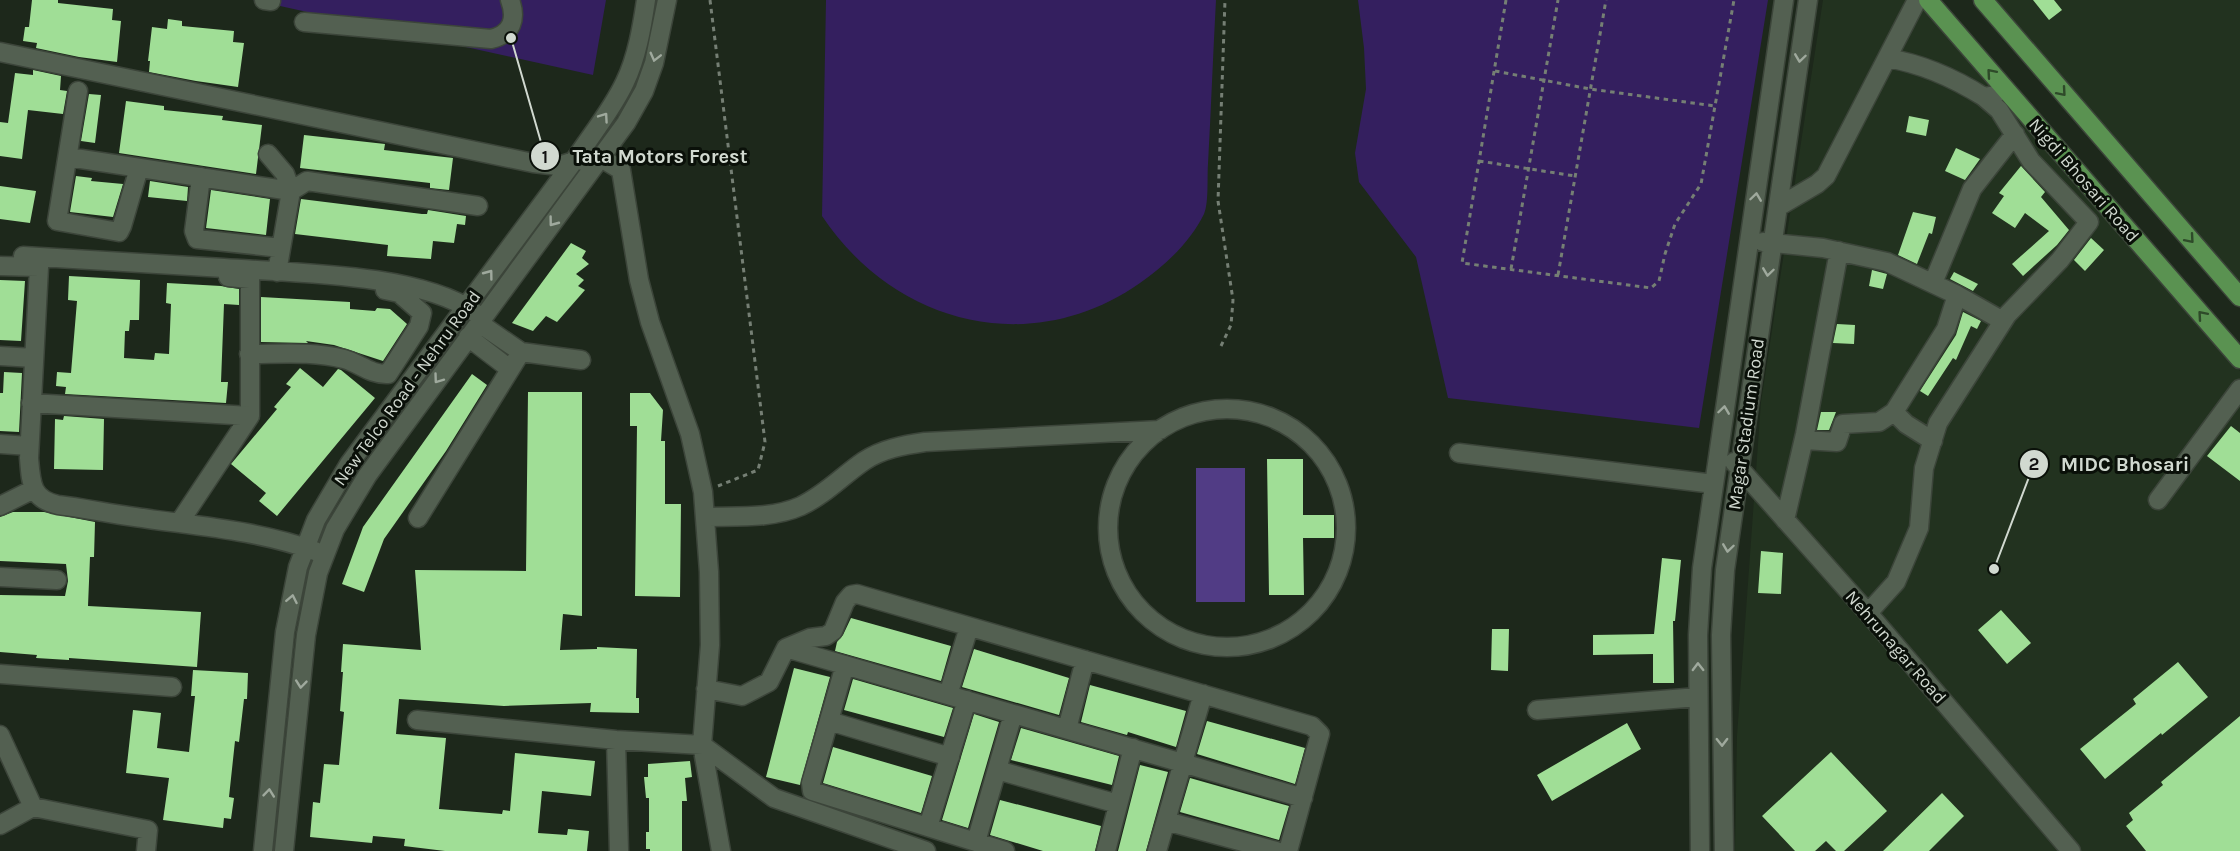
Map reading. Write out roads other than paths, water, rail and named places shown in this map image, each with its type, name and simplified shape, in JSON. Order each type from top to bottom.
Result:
[{"type":"main road","name":"Nigdi Bhosari Road","points":[[1928,0],[2240,359]]},
{"type":"main road","points":[[1983,0],[2240,297]]},
{"type":"street","points":[[304,22],[491,39],[500,37],[511,27],[515,18],[510,0]]},
{"type":"street","name":"New Telco Road - Nehru Road","points":[[263,851],[285,632],[298,567],[316,520],[349,464],[608,112],[625,82],[634,57],[646,0]]},
{"type":"street","name":"New Telco Road - Nehru Road","points":[[284,851],[306,635],[318,573],[335,529],[367,476],[626,123],[644,90],[654,63],[668,0]]},
{"type":"street","name":"Magar Stadium Road","points":[[1700,851],[1698,605],[1784,0]]},
{"type":"street","name":"Magar Stadium Road","points":[[1724,851],[1722,607],[1808,0]]},
{"type":"street","points":[[1778,207],[1817,184],[1826,176],[1917,0]]},
{"type":"street","points":[[0,52],[542,165],[559,166],[574,161],[601,158],[615,164],[621,170],[630,239],[639,280],[650,322],[690,434],[703,492],[709,572],[710,636],[702,745],[721,851]]},
{"type":"street","points":[[1868,613],[1896,582],[1919,528],[1924,468],[1938,423],[2007,315],[2060,260],[2090,222],[2031,161],[1999,110],[1984,97],[1962,83],[1929,68],[1887,58]]},
{"type":"street","points":[[78,91],[57,221],[119,232],[138,168]]},
{"type":"street","points":[[1984,97],[2009,93]]},
{"type":"street","points":[[1933,283],[1972,189],[2016,134]]},
{"type":"street","points":[[268,154],[285,174],[291,191],[277,272]]},
{"type":"street","points":[[68,157],[291,191],[307,181],[478,206]]},
{"type":"street","points":[[201,177],[194,231],[197,239],[281,248]]},
{"type":"street","points":[[1749,242],[1839,252],[1887,262],[1957,295],[2003,321]]},
{"type":"street","points":[[1785,520],[1804,440],[1839,252]]},
{"type":"street","points":[[0,254],[383,281],[429,292],[465,306],[476,326],[510,369]]},
{"type":"street","points":[[0,266],[250,279],[389,290],[399,293],[422,313],[419,327],[388,374],[379,375],[346,360],[313,353],[249,354]]},
{"type":"street","points":[[39,267],[29,447],[31,479],[37,496],[49,503],[224,529],[280,540],[325,555]]},
{"type":"street","points":[[180,523],[250,416],[250,279]]},
{"type":"street","points":[[1804,440],[1837,442],[1843,424],[1879,422],[1894,412],[1946,329],[1957,295]]},
{"type":"street","points":[[476,326],[521,352],[581,360]]},
{"type":"street","points":[[418,518],[521,352]]},
{"type":"street","points":[[0,356],[34,358]]},
{"type":"street","points":[[2158,500],[2240,389]]},
{"type":"street","points":[[31,403],[250,416]]},
{"type":"street","points":[[705,517],[774,514],[799,507],[841,481],[864,461],[899,446],[925,442],[1160,430],[1198,413],[1241,410],[1262,414],[1282,422],[1300,434],[1316,448],[1329,465],[1338,484],[1347,526],[1340,568],[1331,587],[1304,619],[1267,640],[1246,646],[1224,647],[1183,638],[1146,616],[1132,600],[1113,562],[1108,541],[1108,520],[1112,499],[1129,460],[1160,430]]},
{"type":"street","points":[[1894,412],[1906,424],[1933,441]]},
{"type":"street","points":[[0,444],[29,447]]},
{"type":"street","name":"Nehrunagar Road","points":[[1719,445],[1868,613],[2071,851]]},
{"type":"street","points":[[1459,453],[1714,484]]},
{"type":"street","points":[[0,506],[34,489]]},
{"type":"street","points":[[0,565],[36,567]]},
{"type":"street","points":[[0,578],[57,580]]},
{"type":"street","points":[[706,689],[742,696],[769,682],[786,648],[810,638],[826,636],[833,631],[845,602],[851,595],[857,594],[1312,726],[1320,734],[1288,851]]},
{"type":"street","points":[[948,695],[969,627]]},
{"type":"street","points":[[786,648],[1303,798]]},
{"type":"street","points":[[1067,729],[1085,660]]},
{"type":"street","points":[[845,665],[812,783],[812,791],[1005,851]]},
{"type":"street","points":[[0,674],[171,687]]},
{"type":"street","points":[[1157,851],[1203,694]]},
{"type":"street","points":[[1537,710],[1698,697]]},
{"type":"street","points":[[928,827],[967,700]]},
{"type":"street","points":[[976,842],[1013,714]]},
{"type":"street","points":[[417,720],[616,740],[702,745],[774,798],[926,851]]},
{"type":"street","points":[[829,721],[950,757]]},
{"type":"street","points":[[0,735],[33,807]]},
{"type":"street","points":[[616,740],[620,851]]},
{"type":"street","points":[[1106,851],[1133,748]]},
{"type":"street","points":[[997,770],[1118,804]]},
{"type":"street","points":[[0,825],[33,807],[148,830],[146,851]]},
{"type":"street","points":[[1166,821],[1276,851]]},
{"type":"place","name":"Tata Motors Forest","points":[[511,38]]},
{"type":"place","name":"MIDC Bhosari","points":[[1994,569]]}]
